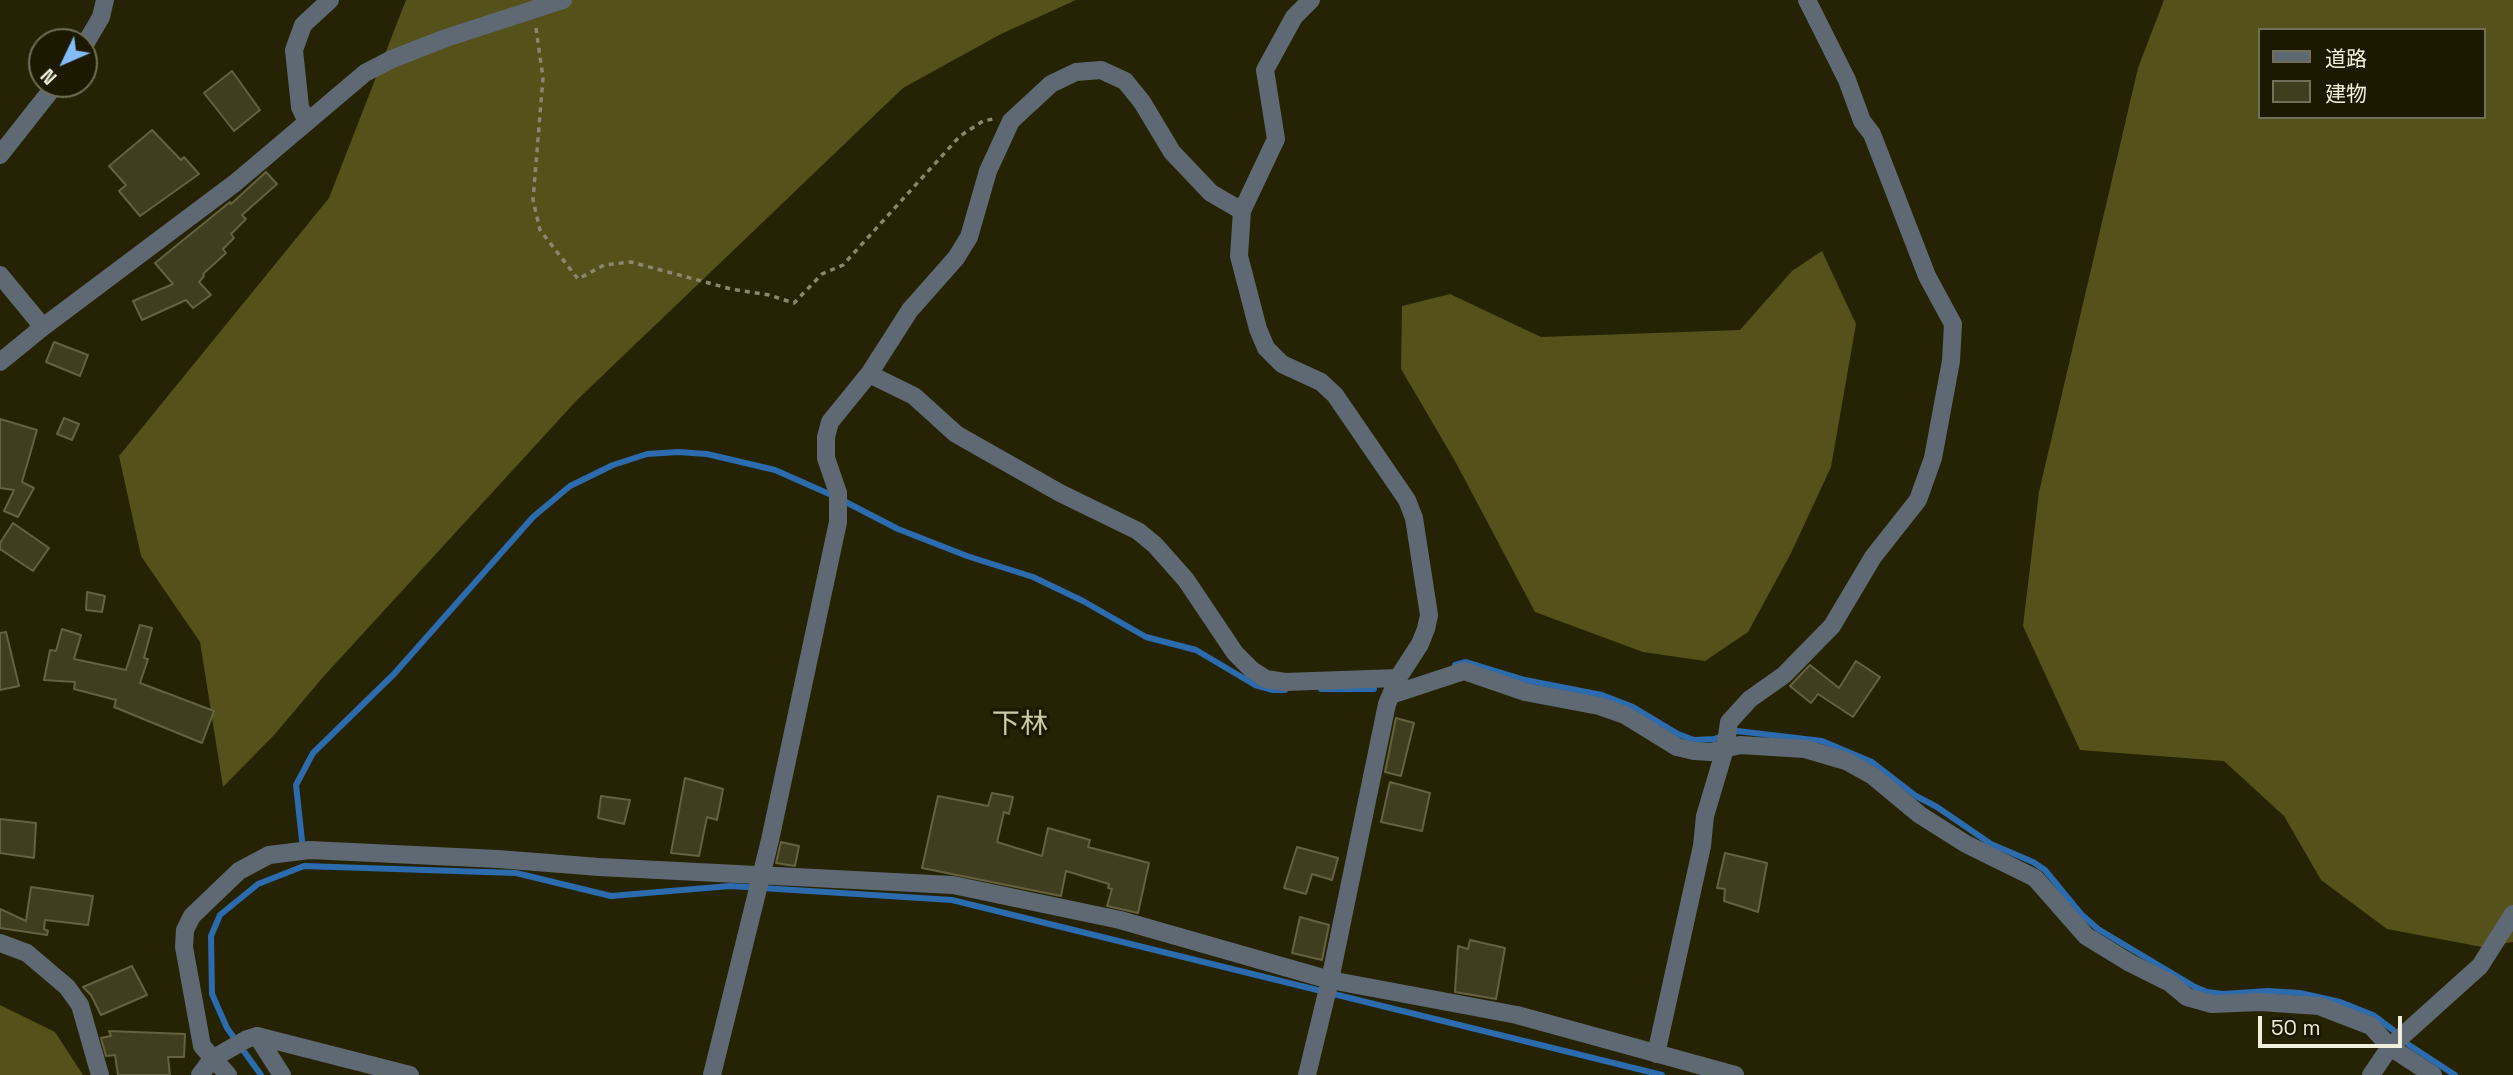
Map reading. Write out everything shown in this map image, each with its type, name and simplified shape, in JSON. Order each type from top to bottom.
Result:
[{"type":"street","points":[[95,28],[106,0]]},
{"type":"street","points":[[307,122],[300,107],[294,50],[303,25],[330,0]]},
{"type":"street","points":[[0,362],[235,183],[365,74],[392,59],[446,38],[563,0]]},
{"type":"street","points":[[1307,1075],[1394,686],[1420,644],[1429,615],[1414,518],[1399,486],[1335,395],[1321,382],[1282,364],[1266,348],[1258,329],[1239,256],[1242,211],[1276,139],[1265,70],[1294,17],[1311,0]]},
{"type":"street","points":[[1656,1054],[1702,846],[1705,816],[1729,722],[1750,699],[1784,675],[1832,626],[1872,557],[1918,500],[1933,458],[1951,361],[1953,324],[1927,276],[1872,134],[1862,121],[1847,80],[1807,0]]},
{"type":"street","points":[[712,1075],[759,884],[838,522],[837,499],[826,458],[830,422],[869,374],[910,310],[956,258],[969,237],[988,171],[1011,121],[1051,84],[1076,72],[1101,70],[1125,81],[1142,102],[1172,152],[1210,193],[1242,211]]},
{"type":"street","points":[[0,155],[45,98]]},
{"type":"street","points":[[0,275],[43,327]]},
{"type":"street","points":[[869,374],[914,396],[956,434],[1060,493],[1138,531],[1155,545],[1186,580],[1235,653],[1252,670],[1266,679],[1394,686],[1464,671],[1525,692],[1598,706],[1625,715],[1678,747],[1711,752],[1726,739]]},
{"type":"street","points":[[1726,739],[1740,745],[1805,749],[1846,761],[1873,776],[1920,815],[1966,844],[2035,878],[2087,936],[2130,963],[2170,983],[2187,997],[2212,1004],[2260,1002],[2319,1006],[2371,1026],[2390,1047],[2433,1075]]},
{"type":"street","points":[[228,1075],[220,1055],[202,1046],[184,947],[185,930],[192,916],[239,872],[269,855],[303,850],[759,884],[953,885],[1121,920],[1328,989],[1517,1015],[1735,1075]]},
{"type":"street","points":[[2371,1075],[2390,1047],[2480,966],[2513,914]]},
{"type":"street","points":[[0,943],[27,953],[67,987],[80,1005],[100,1075]]},
{"type":"street","points":[[252,1038],[282,1075]]},
{"type":"street","points":[[200,1075],[203,1069],[220,1055],[252,1038],[410,1075]]},
{"type":"path","points":[[529,10],[536,29],[543,78],[533,200],[540,230],[578,279],[604,265],[631,262],[794,303],[822,274],[843,265],[960,136],[983,121],[998,118],[1011,121]]},
{"type":"shaded area","points":[[406,0],[1076,0],[1001,34],[903,88],[577,400],[324,676],[275,734],[223,787],[200,642],[141,556],[119,456],[329,198]]},
{"type":"shaded area","points":[[2164,0],[2513,0],[2513,942],[2482,947],[2387,929],[2321,880],[2284,816],[2224,761],[2080,750],[2023,626],[2039,492],[2138,68]]},
{"type":"shaded area","points":[[1822,251],[1856,324],[1831,467],[1791,553],[1748,632],[1705,661],[1643,652],[1535,612],[1455,461],[1401,369],[1402,306],[1450,294],[1541,337],[1740,330],[1792,271]]},
{"type":"shaded area","points":[[0,1005],[55,1032],[83,1075],[0,1075]]},
{"type":"building","points":[[232,71],[260,110],[234,131],[204,93]]},
{"type":"building","points":[[152,130],[181,160],[184,157],[199,174],[140,216],[119,191],[126,185],[109,166]]},
{"type":"building","points":[[266,172],[277,184],[242,215],[246,219],[231,234],[234,238],[223,249],[226,253],[203,274],[199,282],[211,295],[193,308],[186,300],[142,320],[133,301],[173,284],[155,263],[230,202],[231,204]]},
{"type":"building","points":[[54,342],[88,355],[80,376],[46,362]]},
{"type":"building","points":[[64,418],[79,424],[72,440],[57,434]]},
{"type":"building","points":[[0,419],[37,430],[22,482],[34,488],[18,517],[4,511],[14,490],[0,488]]},
{"type":"building","points":[[13,523],[49,548],[33,571],[0,549],[0,543]]},
{"type":"building","points":[[87,592],[105,596],[102,612],[86,610]]},
{"type":"building","points":[[140,625],[152,628],[144,658],[148,659],[140,683],[214,711],[202,743],[114,707],[116,700],[74,689],[75,682],[44,680],[50,650],[56,651],[62,629],[81,635],[74,659],[126,670]]},
{"type":"building","points":[[6,632],[19,686],[0,690],[0,633]]},
{"type":"building","points":[[1856,661],[1880,677],[1853,717],[1818,694],[1811,703],[1790,686],[1810,665],[1839,688]]},
{"type":"building","points":[[1396,718],[1414,723],[1401,776],[1385,772]]},
{"type":"building","points":[[685,778],[723,789],[717,820],[707,817],[699,856],[671,853]]},
{"type":"building","points":[[1390,782],[1430,793],[1422,831],[1381,822]]},
{"type":"building","points":[[992,793],[1013,797],[1009,814],[1004,812],[997,842],[1042,856],[1048,828],[1090,840],[1088,847],[1149,863],[1138,913],[1107,906],[1112,889],[1108,888],[1109,884],[1066,871],[1061,896],[922,868],[938,796],[988,806]]},
{"type":"building","points":[[601,796],[630,800],[624,824],[598,818]]},
{"type":"building","points":[[0,819],[36,823],[34,858],[0,853]]},
{"type":"building","points":[[781,842],[799,846],[795,866],[776,863]]},
{"type":"building","points":[[1297,847],[1338,858],[1332,880],[1312,874],[1306,894],[1284,888]]},
{"type":"building","points":[[1725,853],[1767,863],[1758,912],[1724,901],[1725,889],[1717,888]]},
{"type":"building","points":[[31,887],[93,896],[88,925],[45,920],[44,929],[48,931],[47,935],[0,928],[0,909],[26,921]]},
{"type":"building","points":[[1300,917],[1329,925],[1322,960],[1292,953]]},
{"type":"building","points":[[1470,940],[1505,948],[1496,999],[1455,992],[1458,946],[1468,949]]},
{"type":"building","points":[[132,966],[147,995],[101,1015],[91,995],[83,987]]},
{"type":"building","points":[[109,1031],[185,1034],[184,1057],[168,1057],[170,1075],[118,1075],[115,1055],[106,1056],[101,1038],[111,1036]]},
{"type":"waterway","points":[[303,850],[296,785],[313,753],[394,674],[533,517],[570,486],[613,465],[647,454],[707,454],[775,470],[898,529],[967,556],[1033,577],[1083,601],[1146,637],[1196,650],[1255,685],[1285,690]]},
{"type":"waterway","points":[[1455,665],[1466,662],[1525,680],[1602,695],[1633,707],[1678,734],[1694,740],[1714,739],[1737,731],[1822,741],[1872,762],[1916,796],[1991,844],[2033,862],[2045,870],[2081,914],[2098,929],[2195,987],[2223,994],[2268,991],[2300,993],[2340,1002],[2373,1015],[2393,1030]]},
{"type":"waterway","points":[[1321,689],[1374,689]]},
{"type":"waterway","points":[[261,1075],[227,1028],[212,994],[211,936],[220,915],[258,884],[304,866],[516,873],[611,896],[730,886],[952,900],[1662,1075]]},
{"type":"waterway","points":[[2409,1045],[2455,1075]]},
{"type":"district","name":"下林","points":[[1020,725]]}]
